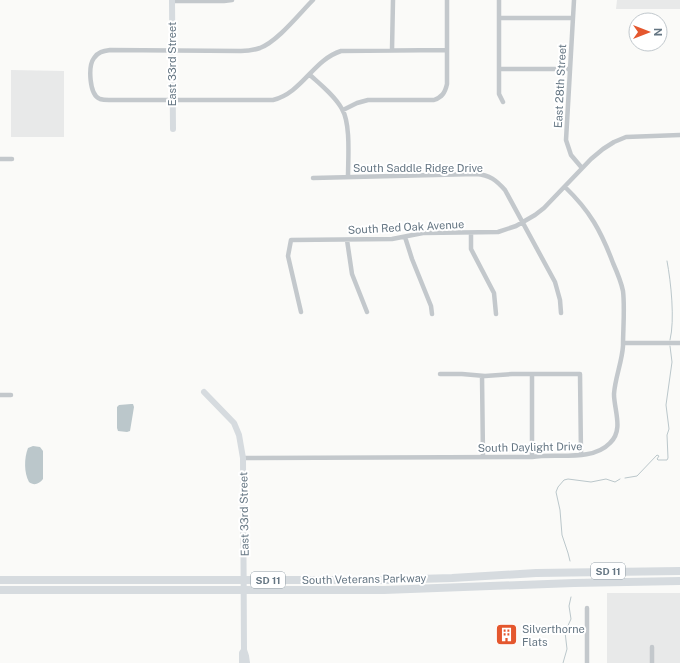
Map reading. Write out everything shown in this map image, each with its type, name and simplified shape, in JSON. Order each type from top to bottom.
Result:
[{"type":"highway","name":"South Veterans Parkway","points":[[0,580],[392,580],[536,573],[680,571]]},
{"type":"highway","name":"South Veterans Parkway","points":[[0,590],[384,590],[574,583],[680,581]]},
{"type":"street","points":[[172,1],[232,0]]},
{"type":"street","points":[[313,0],[276,38],[269,44],[260,48],[241,51],[102,51],[92,60],[90,67],[91,87],[99,99],[110,100],[273,100],[290,93],[328,57],[341,51],[447,50]]},
{"type":"street","points":[[392,50],[393,0]]},
{"type":"street","points":[[343,110],[357,103],[368,100],[428,100],[439,98],[444,93],[447,84],[447,0]]},
{"type":"street","points":[[499,0],[499,94],[503,102]]},
{"type":"street","name":"East 28th Street","points":[[574,0],[566,140],[571,155],[582,168]]},
{"type":"street","name":"East 33rd Street","points":[[172,1],[172,129]]},
{"type":"street","points":[[499,18],[572,18]]},
{"type":"street","points":[[499,69],[570,69]]},
{"type":"street","points":[[310,75],[335,99],[343,110],[347,121],[348,177]]},
{"type":"street","name":"South Red Oak Avenue","points":[[301,312],[288,256],[291,240],[347,240],[405,237],[423,233],[498,232],[522,223],[544,208],[582,168],[603,149],[614,142],[626,137],[680,134]]},
{"type":"street","points":[[0,160],[12,159]]},
{"type":"street","name":"South Saddle Ridge Drive","points":[[313,178],[447,175],[486,176],[494,179],[505,190],[555,282],[560,300],[561,312]]},
{"type":"street","name":"South Daylight Drive","points":[[243,458],[532,457],[547,455],[581,455],[597,452],[607,446],[615,437],[618,425],[614,393],[622,343],[622,287],[599,230],[581,202],[565,186]]},
{"type":"street","points":[[471,233],[471,249],[494,293],[496,314]]},
{"type":"street","points":[[405,237],[412,259],[431,306],[432,314]]},
{"type":"street","points":[[347,240],[352,274],[367,312]]},
{"type":"street","points":[[622,343],[680,343]]},
{"type":"street","points":[[440,374],[482,376],[512,374],[580,374],[581,455]]},
{"type":"street","points":[[532,374],[532,457]]},
{"type":"street","points":[[482,376],[483,457]]},
{"type":"street","name":"East 33rd Street","points":[[204,392],[234,423],[239,435],[243,458],[244,650],[246,663]]},
{"type":"street","points":[[0,395],[11,395]]},
{"type":"street","points":[[587,608],[587,663]]},
{"type":"street","points":[[652,647],[652,663]]},
{"type":"street","name":"East 33rd Street","points":[[242,663],[242,653],[244,650]]},
{"type":"shaded area","points":[[617,0],[680,0],[680,9],[616,9]]},
{"type":"shaded area","points":[[11,70],[64,71],[64,137],[11,137]]},
{"type":"shaded area","points":[[133,404],[134,407],[130,431],[118,431],[117,407],[119,405]]},
{"type":"shaded area","points":[[33,446],[40,447],[43,451],[43,479],[35,484],[29,482],[25,465],[28,448]]},
{"type":"shaded area","points":[[607,593],[680,593],[680,663],[607,663]]},
{"type":"waterway","points":[[667,261],[672,312],[670,340]]},
{"type":"waterway","points":[[625,478],[637,476],[657,455],[659,456],[657,459],[658,460],[667,460],[668,458],[667,435],[669,429],[666,405],[672,362],[670,346]]},
{"type":"waterway","points":[[570,561],[562,535],[560,510],[556,492],[558,487],[564,480],[568,479],[591,482],[606,479],[615,482],[620,479]]},
{"type":"waterway","points":[[563,663],[567,649],[565,632],[571,619],[569,606],[571,597]]},
{"type":"place","name":"Silverthorne Flats","points":[[506,635]]}]
